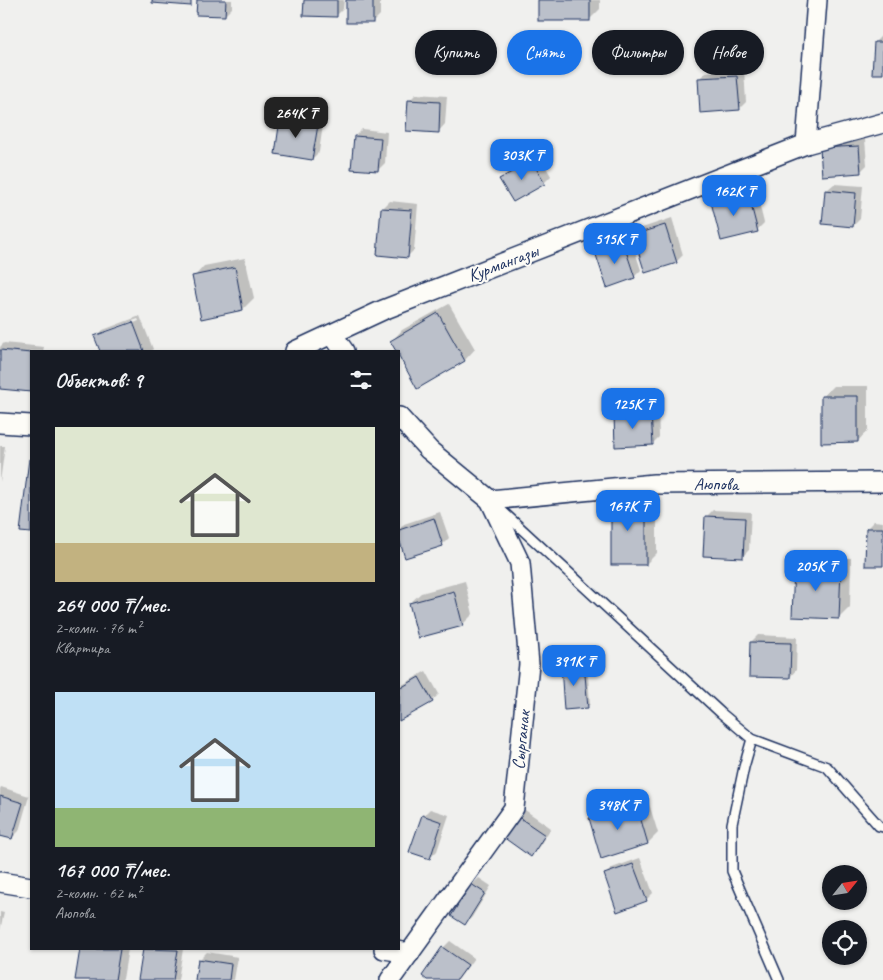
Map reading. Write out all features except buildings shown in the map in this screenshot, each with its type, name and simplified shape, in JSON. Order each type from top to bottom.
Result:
[{"type":"street","points":[[806,144],[816,0]]},
{"type":"street","name":"Курмангазы","points":[[297,350],[383,310],[806,144],[883,123]]},
{"type":"street","points":[[332,334],[343,350]]},
{"type":"street","name":"Сырганак","points":[[390,980],[514,808],[529,664],[520,563],[490,500],[428,450],[400,418]]},
{"type":"street","points":[[0,423],[30,426]]},
{"type":"street","name":"Аюпова","points":[[490,500],[654,484],[883,482]]},
{"type":"street","points":[[0,882],[30,887]]},
{"type":"street","points":[[390,950],[410,953]]},
{"type":"lane","points":[[490,500],[721,713],[752,739],[827,767],[879,826],[883,828]]},
{"type":"lane","points":[[752,739],[732,824],[732,871],[779,980]]}]
